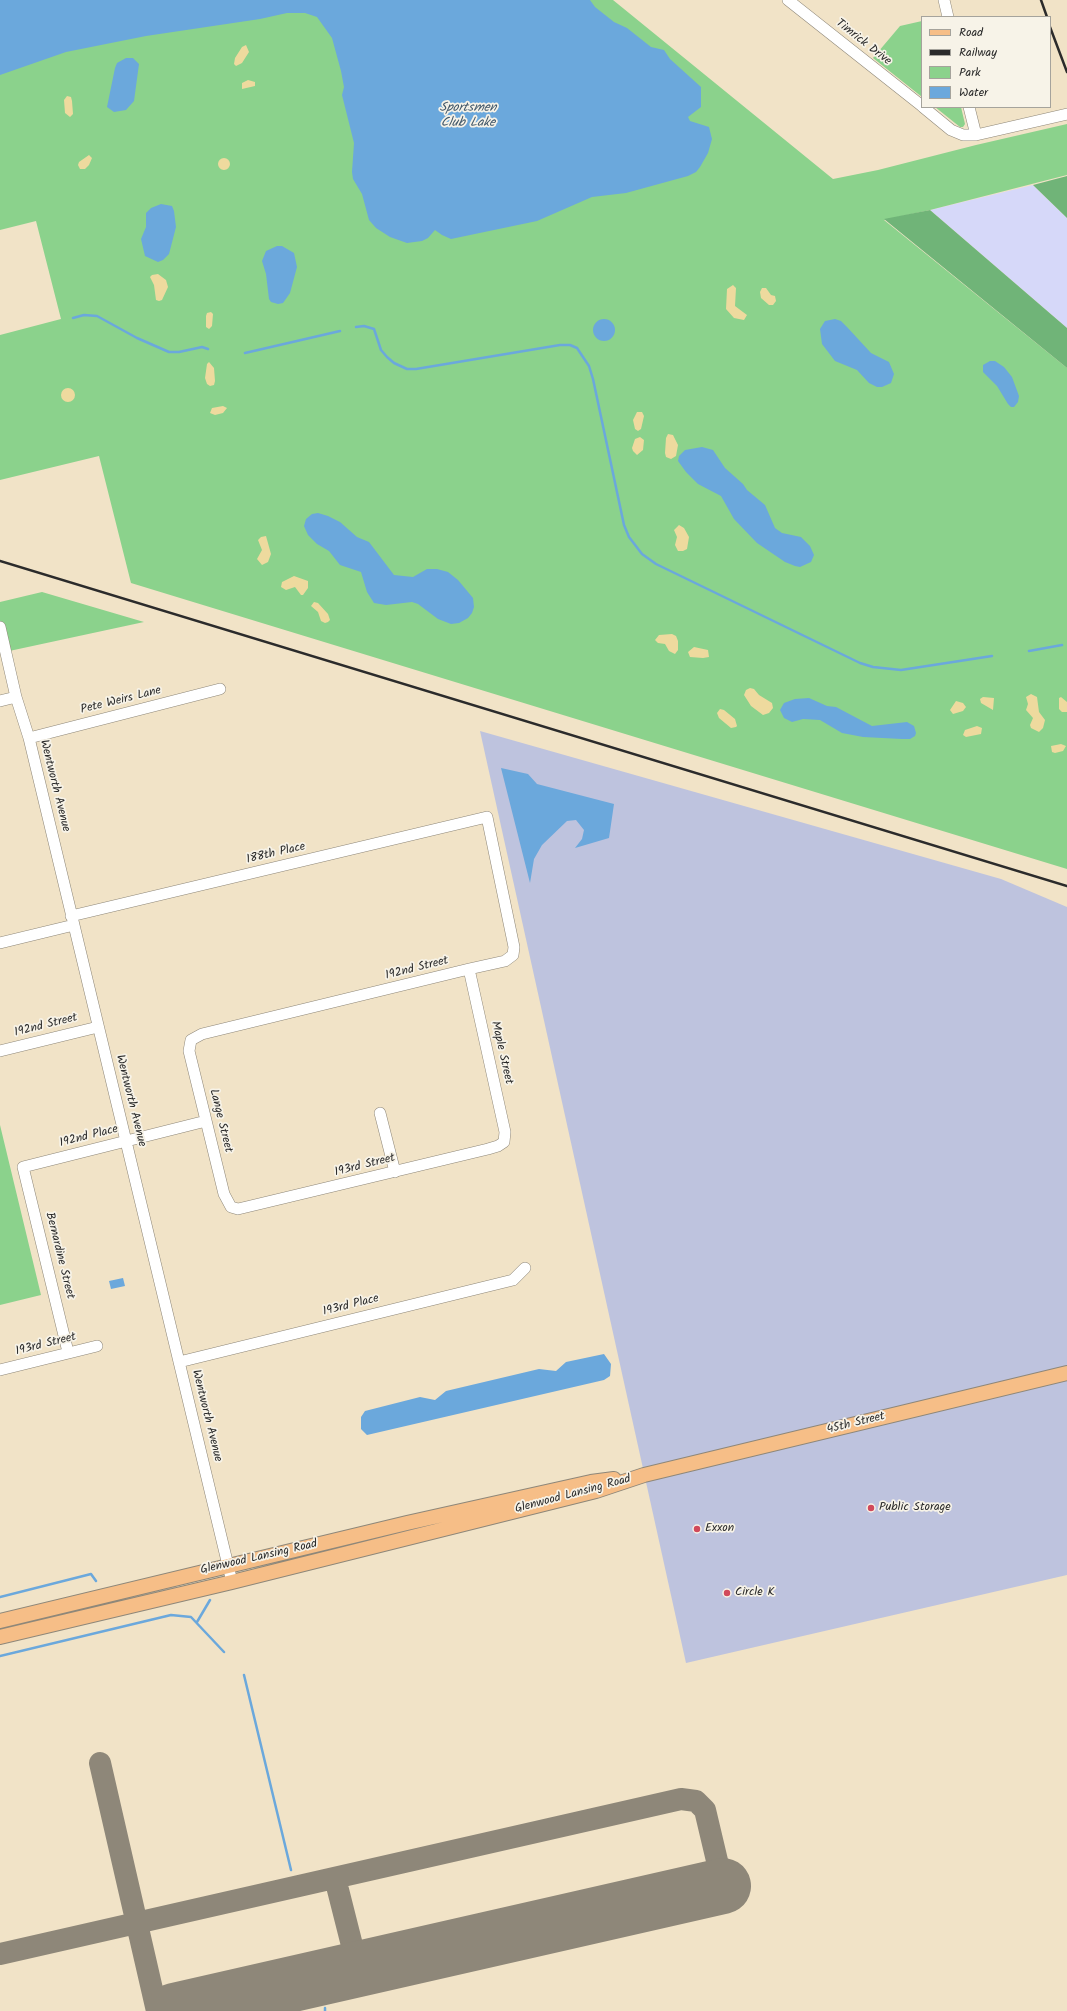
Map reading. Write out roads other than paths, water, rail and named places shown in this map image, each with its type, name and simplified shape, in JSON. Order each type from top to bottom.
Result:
[{"type":"main road","name":"45th Street","points":[[644,1476],[1067,1373]]},
{"type":"main road","name":"Glenwood Lansing Road","points":[[0,1621],[228,1565],[591,1482],[644,1476]]},
{"type":"main road","name":"Glenwood Lansing Road","points":[[0,1637],[232,1582],[596,1491],[644,1476]]},
{"type":"street","name":"Timrick Drive","points":[[788,0],[796,4],[921,106]]},
{"type":"street","points":[[944,0],[948,16]]},
{"type":"street","name":"Timrick Drive","points":[[923,108],[951,130],[963,135],[976,135]]},
{"type":"street","points":[[969,108],[976,135],[1067,114]]},
{"type":"street","name":"Wentworth Avenue","points":[[0,627],[16,697],[28,738],[73,920],[232,1582]]},
{"type":"street","name":"Pete Weirs Lane","points":[[28,738],[220,690]]},
{"type":"street","points":[[0,701],[16,697]]},
{"type":"street","name":"188th Place","points":[[0,943],[73,920],[487,817]]},
{"type":"street","name":"192nd Street","points":[[191,1040],[202,1034],[504,961],[513,955],[514,951],[487,817]]},
{"type":"street","name":"Maple Street","points":[[469,969],[505,1132],[504,1142]]},
{"type":"street","name":"192nd Street","points":[[0,1051],[98,1027]]},
{"type":"street","name":"Lange Street","points":[[191,1040],[189,1051],[224,1194],[231,1207]]},
{"type":"street","points":[[380,1113],[395,1172]]},
{"type":"street","name":"192nd Place","points":[[23,1167],[206,1121]]},
{"type":"street","name":"193rd Street","points":[[231,1207],[238,1209],[246,1208],[493,1148],[504,1142]]},
{"type":"street","name":"Bernardine Street","points":[[23,1167],[68,1352]]},
{"type":"street","name":"193rd Place","points":[[179,1362],[513,1280],[525,1268]]},
{"type":"street","name":"193rd Street","points":[[0,1370],[97,1346]]},
{"type":"water","name":"Sportsmen Club Lake","points":[[0,0],[590,0],[595,7],[614,22],[627,28],[651,47],[664,50],[670,59],[701,87],[701,107],[688,117],[690,121],[709,127],[712,139],[708,153],[700,167],[696,172],[688,176],[626,193],[592,197],[537,221],[451,239],[435,230],[428,238],[422,241],[407,243],[390,237],[376,228],[369,220],[362,194],[353,179],[354,143],[342,95],[344,87],[341,71],[332,38],[317,17],[305,13],[287,13],[260,19],[146,36],[66,52],[0,75]]},
{"type":"water","points":[[126,58],[133,58],[139,64],[134,101],[126,110],[114,112],[107,107],[115,68],[117,63]]},
{"type":"water","points":[[161,204],[172,206],[176,227],[169,254],[163,260],[158,262],[145,256],[141,239],[146,227],[146,213],[151,208]]},
{"type":"water","points":[[277,246],[282,246],[294,253],[297,267],[290,293],[283,303],[278,304],[271,302],[269,299],[266,274],[262,261],[266,251]]},
{"type":"water","points":[[604,319],[612,322],[615,330],[612,338],[604,341],[596,338],[593,330],[596,322]]},
{"type":"water","points":[[835,319],[841,321],[871,353],[889,362],[894,374],[891,383],[882,387],[877,387],[869,383],[857,370],[835,361],[822,344],[820,329],[825,321]]},
{"type":"water","points":[[990,361],[995,361],[1004,367],[1012,377],[1019,396],[1018,402],[1014,407],[1011,407],[1008,404],[997,386],[983,372],[983,365]]},
{"type":"water","points":[[702,447],[713,450],[725,468],[743,484],[747,490],[765,505],[775,528],[782,533],[801,537],[810,546],[814,555],[811,562],[800,567],[795,566],[785,562],[757,543],[734,519],[721,496],[698,484],[686,472],[678,461],[679,456],[685,450]]},
{"type":"water","points":[[318,513],[340,522],[357,537],[369,542],[394,575],[413,577],[427,569],[437,569],[448,572],[458,580],[473,598],[474,607],[472,613],[468,618],[459,623],[451,624],[438,619],[418,604],[412,602],[386,605],[374,603],[367,592],[361,572],[340,565],[329,551],[317,544],[308,535],[304,526],[306,519],[312,514]]},
{"type":"water","points":[[809,698],[827,706],[836,707],[872,726],[907,722],[914,726],[916,733],[915,736],[910,739],[863,737],[842,733],[820,720],[803,719],[792,722],[784,718],[780,710],[784,703],[795,699]]},
{"type":"water","points":[[501,768],[528,774],[537,784],[614,804],[609,838],[575,848],[582,839],[584,830],[576,820],[567,821],[542,845],[534,859],[530,883]]},
{"type":"water","points":[[123,1278],[125,1286],[111,1289],[109,1281]]},
{"type":"water","points":[[604,1354],[611,1364],[610,1376],[604,1380],[367,1435],[361,1429],[361,1417],[365,1411],[420,1397],[435,1400],[446,1391],[539,1369],[556,1371],[566,1362]]},
{"type":"waterway","points":[[73,318],[84,315],[97,316],[137,338],[169,352],[179,352],[202,347],[208,349]]},
{"type":"waterway","points":[[356,327],[364,326],[374,329],[381,350],[394,363],[407,369],[416,369],[560,345],[570,345],[577,348],[589,366],[593,379],[624,525],[629,537],[642,554],[656,564],[860,663],[873,667],[901,670],[992,656]]},
{"type":"waterway","points":[[245,353],[340,331]]},
{"type":"waterway","points":[[1029,651],[1062,645]]},
{"type":"waterway","points":[[0,1597],[91,1574],[96,1581]]},
{"type":"waterway","points":[[197,1622],[210,1600]]},
{"type":"waterway","points":[[0,1656],[171,1615],[191,1617],[224,1652]]},
{"type":"waterway","points":[[244,1675],[291,1870]]},
{"type":"railway","points":[[1041,0],[1047,16]]},
{"type":"railway","points":[[1051,30],[1067,72]]},
{"type":"railway","points":[[0,561],[1067,886]]},
{"type":"place","name":"Public Storage","points":[[871,1508]]},
{"type":"place","name":"Exxon","points":[[697,1529]]},
{"type":"place","name":"Circle K","points":[[727,1593]]}]
